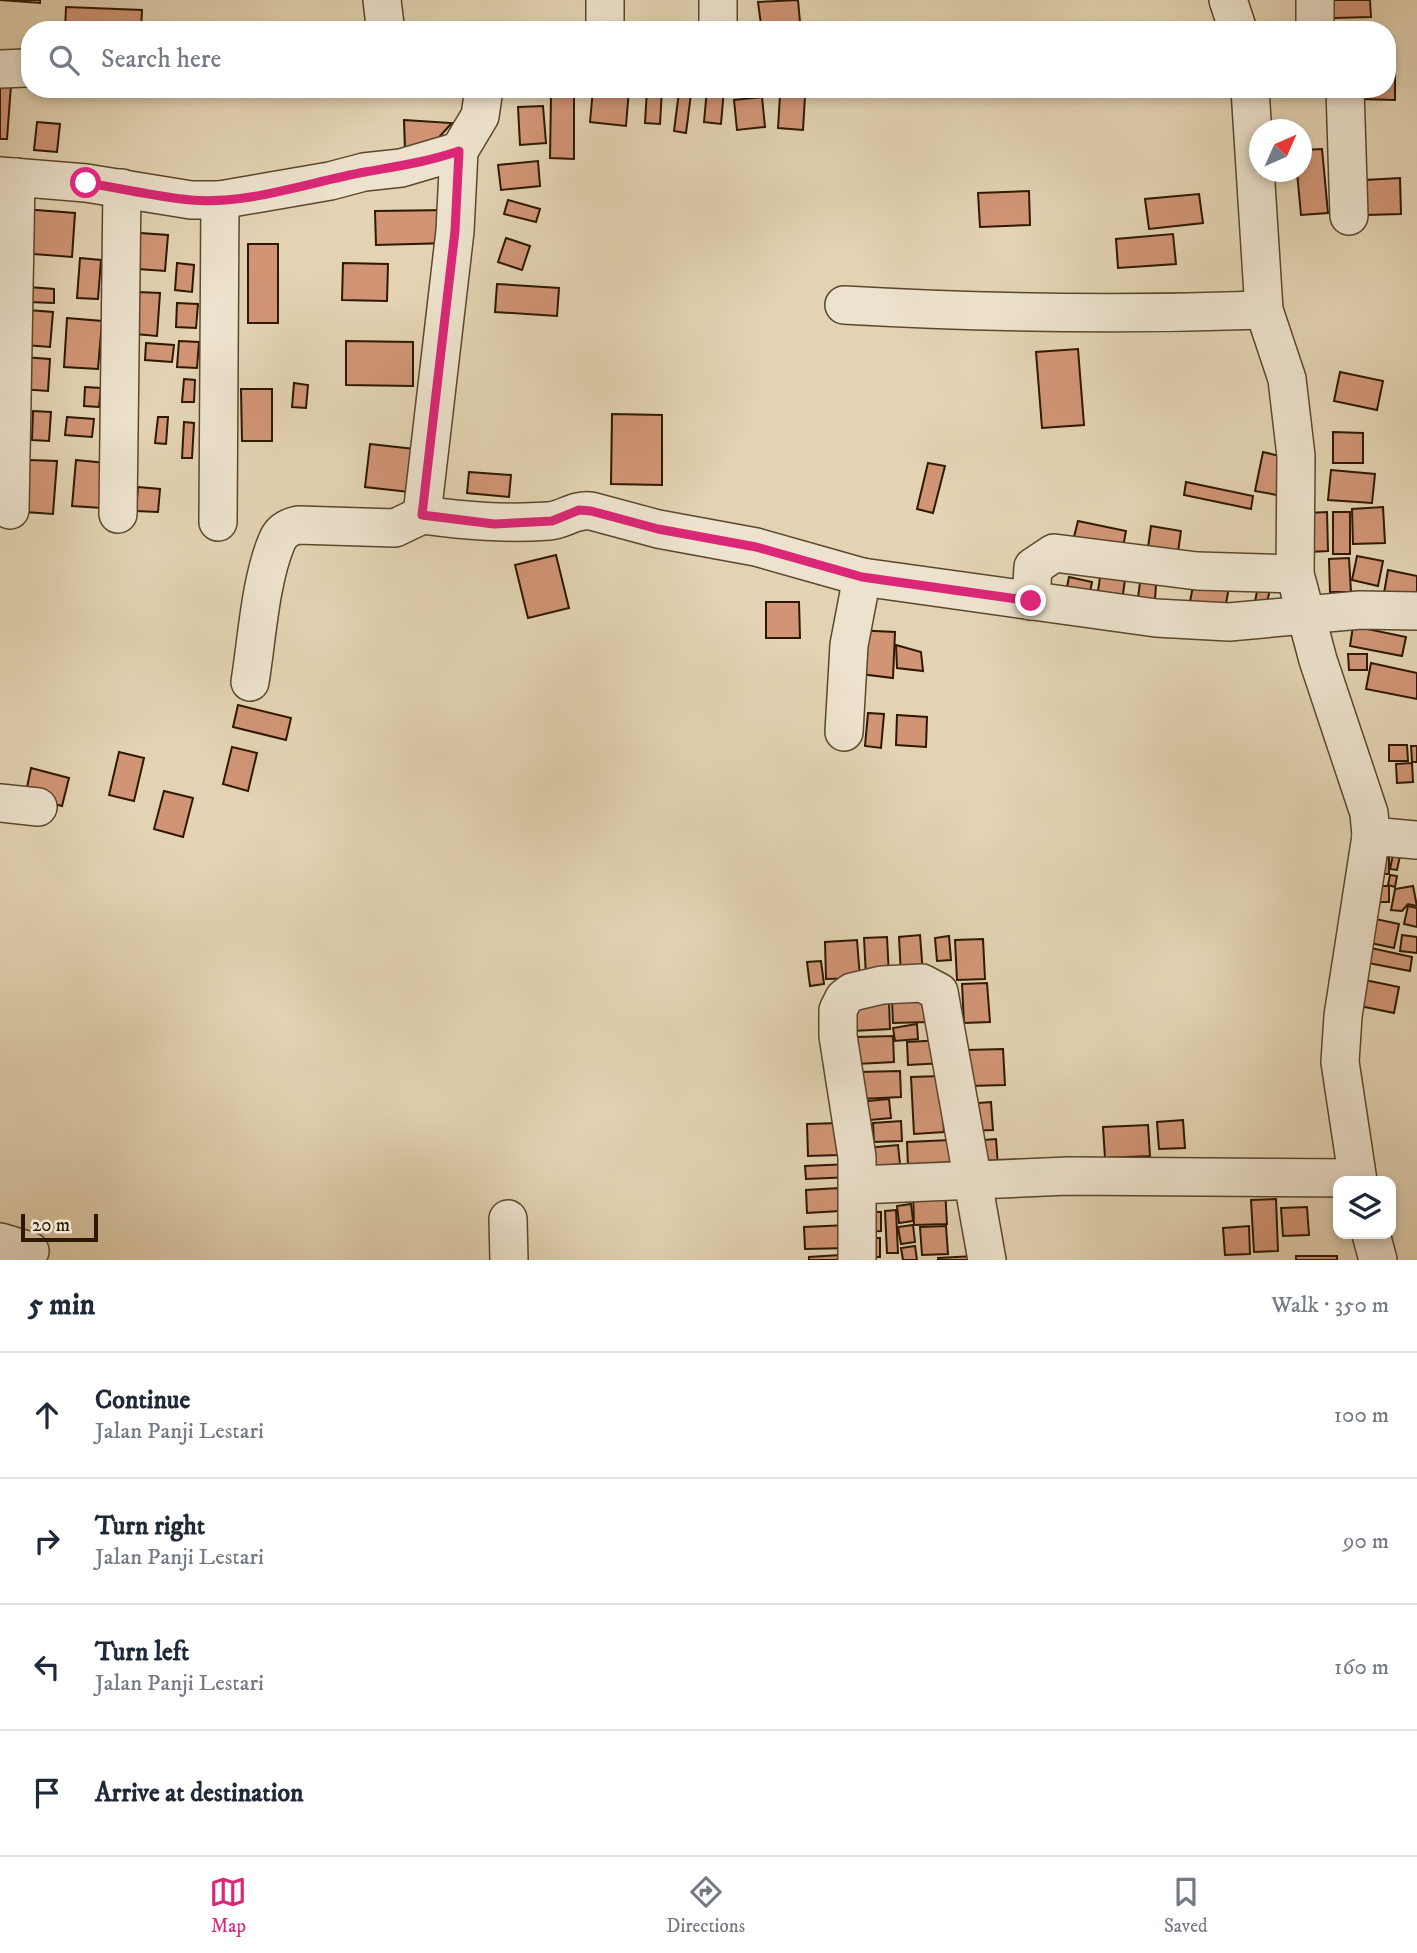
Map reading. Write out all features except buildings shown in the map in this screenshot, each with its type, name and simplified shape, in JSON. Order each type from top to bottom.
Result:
[{"type":"street","points":[[605,0],[605,21]]},
{"type":"street","points":[[718,0],[718,21]]},
{"type":"street","points":[[1228,0],[1235,21]]},
{"type":"street","points":[[1315,0],[1315,21]]},
{"type":"street","points":[[422,515],[455,231],[459,151],[480,116],[483,98]]},
{"type":"street","points":[[1251,98],[1264,310],[1287,379],[1296,457],[1295,574],[1318,660],[1363,788],[1371,836],[1343,1016],[1340,1062],[1356,1176]]},
{"type":"street","points":[[1345,98],[1349,216]]},
{"type":"street","points":[[10,510],[8,177],[122,188],[191,200],[220,200],[330,181],[364,172],[401,168],[459,151]]},
{"type":"street","points":[[118,514],[122,188]]},
{"type":"street","points":[[218,522],[220,200]]},
{"type":"street","points":[[844,305],[995,314],[1143,314],[1264,310]]},
{"type":"street","points":[[250,682],[278,538],[288,527],[396,528],[422,515],[494,524],[552,521],[579,510],[591,511],[658,529],[756,547],[862,577],[1199,622],[1259,620],[1306,614],[1417,611]]},
{"type":"street","points":[[1031,601],[1033,567],[1054,553],[1197,570],[1295,574]]},
{"type":"street","points":[[844,732],[849,645],[862,577]]},
{"type":"street","points":[[0,803],[38,807]]},
{"type":"street","points":[[1371,836],[1417,840]]},
{"type":"street","points":[[856,1260],[858,1185],[851,1112],[838,1036],[838,1010],[844,998],[852,992],[909,982],[932,986],[939,992],[951,1045],[970,1178],[986,1260]]},
{"type":"street","points":[[858,1185],[970,1178],[1333,1180]]},
{"type":"street","points":[[508,1219],[509,1260]]},
{"type":"street","points":[[1372,1239],[1378,1260]]},
{"type":"route","points":[[86,183],[191,200],[220,200],[330,181],[364,172],[401,168],[429,162],[459,151],[455,231],[422,515],[494,524],[552,521],[579,510],[591,511],[658,529],[756,547],[862,577],[1031,601]]}]
